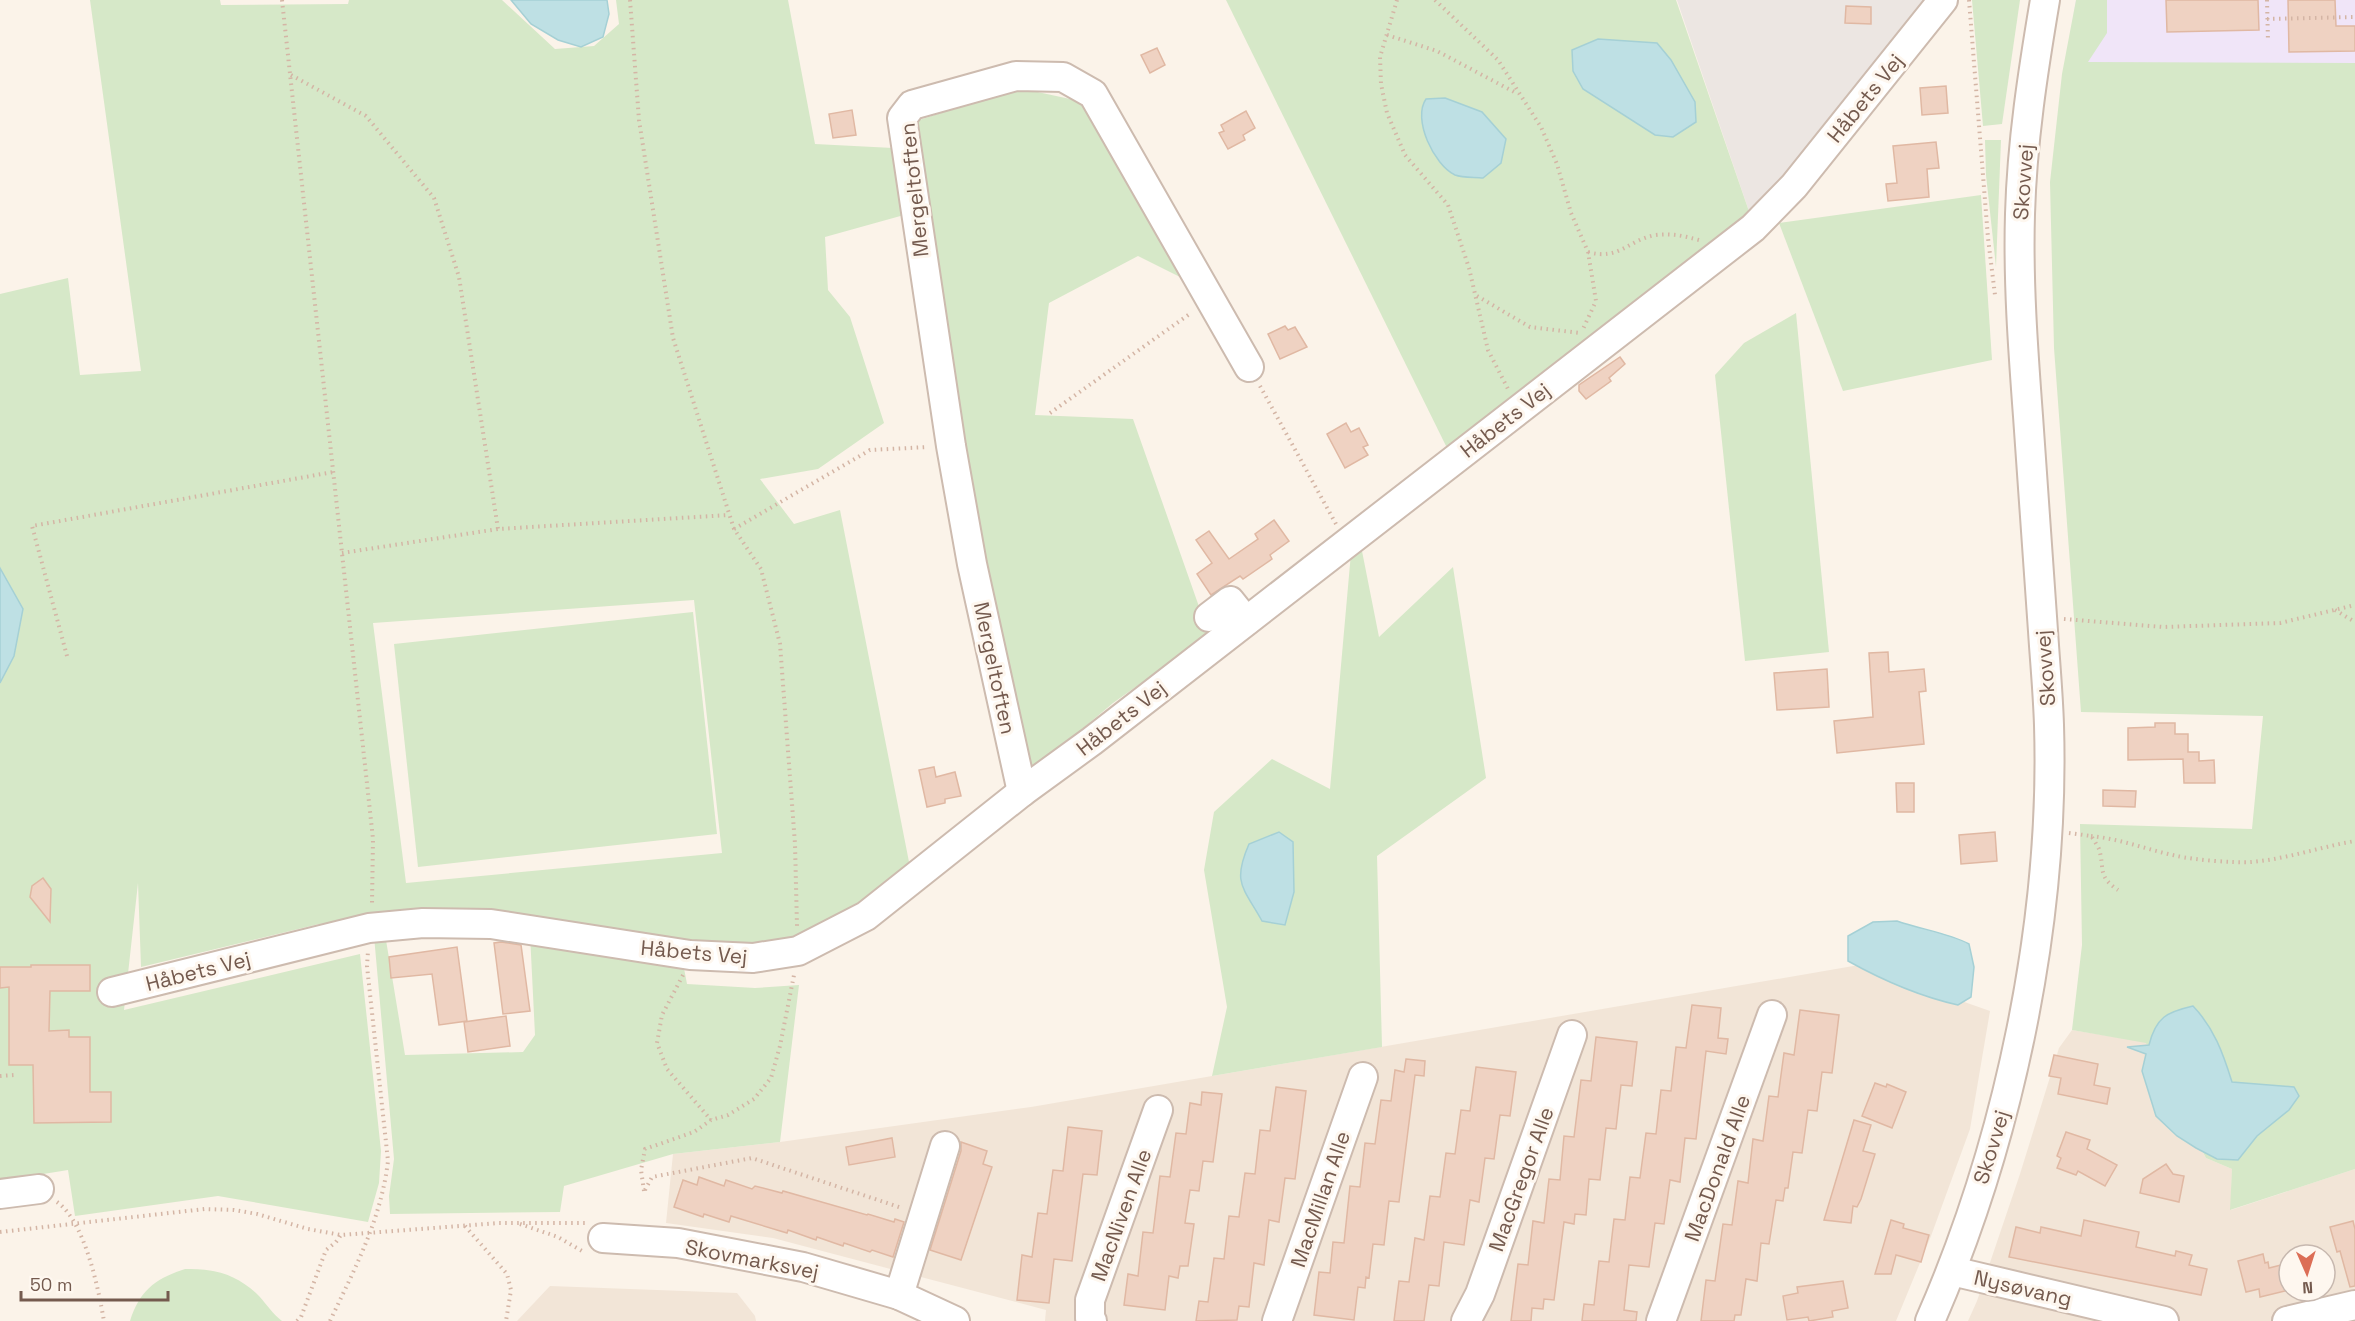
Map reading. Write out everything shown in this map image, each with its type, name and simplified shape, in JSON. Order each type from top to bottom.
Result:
[{"type":"street","name":"Håbets Vej","points":[[112,992],[369,928],[423,923],[491,924],[690,955],[753,958],[798,951],[866,916],[1022,792],[1753,228],[1794,186],[1943,0]]},
{"type":"street","name":"Skovvej","points":[[1930,1321],[1952,1271],[2000,1123],[2038,936],[2047,831],[2049,725],[2021,322],[2020,213],[2029,97],[2044,0]]},
{"type":"street","name":"Mergeltoften","points":[[1022,792],[972,564],[951,446],[902,118],[912,105],[1016,76],[1063,77],[1093,94],[1249,367]]},
{"type":"street","points":[[1209,617],[1230,601],[1246,621]]},
{"type":"street","name":"MacDonald Alle","points":[[1661,1321],[1772,1015]]},
{"type":"street","name":"MacGregor Alle","points":[[1466,1321],[1480,1294],[1572,1035]]},
{"type":"street","name":"MacMillan Alle","points":[[1277,1321],[1363,1077]]},
{"type":"street","name":"MacNiven Alle","points":[[1092,1321],[1090,1300],[1158,1110]]},
{"type":"street","points":[[899,1295],[945,1146]]},
{"type":"street","points":[[0,1194],[39,1189]]},
{"type":"street","name":"Skovmarksvej","points":[[603,1238],[678,1243],[803,1267],[899,1295],[955,1321]]},
{"type":"street","name":"Nysøvang","points":[[1952,1271],[2164,1321]]},
{"type":"street","points":[[2287,1321],[2355,1305]]},
{"type":"path","points":[[282,0],[373,838],[372,911],[367,966],[388,1161],[385,1191],[371,1233],[330,1321]]},
{"type":"path","points":[[630,0],[639,120],[673,338],[734,529],[761,568],[780,644],[795,844],[798,951],[780,1046],[771,1078],[754,1099],[728,1115],[711,1120],[694,1132],[645,1149],[641,1170],[644,1191],[652,1177],[752,1158],[922,1215]]},
{"type":"path","points":[[1397,0],[1380,57],[1387,113],[1406,155],[1448,205],[1476,296],[1488,350],[1518,409]]},
{"type":"path","points":[[1435,0],[1498,60],[1541,127],[1557,164],[1570,213],[1588,252],[1596,301],[1581,333],[1580,362]]},
{"type":"path","points":[[1969,0],[1991,268],[1993,289],[1997,299]]},
{"type":"path","points":[[2267,0],[2268,42]]},
{"type":"path","points":[[2267,19],[2355,16]]},
{"type":"path","points":[[1387,35],[1437,51],[1519,94]]},
{"type":"path","points":[[291,75],[366,116],[434,198],[459,277],[498,529]]},
{"type":"path","points":[[1588,252],[1598,255],[1616,254],[1654,235],[1680,234],[1729,247]]},
{"type":"path","points":[[1476,296],[1530,327],[1581,333]]},
{"type":"path","points":[[1050,413],[1211,298]]},
{"type":"path","points":[[1249,367],[1346,543]]},
{"type":"path","points":[[734,529],[870,450],[951,446]]},
{"type":"path","points":[[67,656],[32,526],[333,472]]},
{"type":"path","points":[[342,553],[498,529],[729,515]]},
{"type":"path","points":[[2042,617],[2163,627],[2280,623],[2355,605]]},
{"type":"path","points":[[2334,610],[2355,622]]},
{"type":"path","points":[[2047,831],[2129,843],[2179,857],[2249,862],[2294,856],[2334,844],[2355,841]]},
{"type":"path","points":[[2091,836],[2099,849],[2101,868],[2107,883],[2118,890]]},
{"type":"path","points":[[690,955],[662,1016],[657,1043],[668,1069],[711,1120]]},
{"type":"path","points":[[0,1076],[15,1075]]},
{"type":"path","points":[[39,1189],[65,1207],[77,1223],[99,1293],[104,1321]]},
{"type":"path","points":[[0,1232],[206,1209],[234,1210],[341,1235],[517,1223]]},
{"type":"path","points":[[465,1226],[507,1274],[511,1290],[506,1321]]},
{"type":"path","points":[[297,1321],[301,1317],[327,1250],[341,1235]]},
{"type":"shaded area","points":[[1677,0],[1932,0],[1753,223]]},
{"type":"shaded area","points":[[2076,0],[2355,0],[2355,155],[2056,161],[2061,88]]},
{"type":"shaded area","points":[[1859,965],[1990,1011],[1970,1129],[1931,1236],[1896,1321],[1045,1321],[1046,1310],[773,1238],[666,1223],[673,1154],[780,1142],[1031,1107]]},
{"type":"shaded area","points":[[2072,1030],[2146,1042],[2206,1158],[2232,1169],[2231,1210],[2355,1169],[2355,1321],[1968,1321],[1977,1301],[2059,1048]]},
{"type":"shaded area","points":[[550,1286],[737,1293],[755,1316],[756,1321],[517,1321]]},
{"type":"green space","points":[[90,0],[220,0],[221,5],[348,4],[349,0],[502,0],[555,49],[594,46],[619,24],[616,0],[788,0],[815,144],[893,148],[904,215],[825,237],[828,290],[850,317],[884,423],[818,469],[760,479],[794,524],[840,510],[910,867],[862,904],[764,950],[382,918],[319,924],[141,967],[138,883],[124,1010],[360,954],[381,1151],[379,1183],[368,1222],[218,1196],[75,1216],[68,1170],[0,1181],[0,294],[68,278],[80,375],[141,371]],"holes":[[[694,600],[722,853],[406,883],[373,623]]]},
{"type":"green space","points":[[1226,0],[1676,0],[1753,223],[1449,452]]},
{"type":"green space","points":[[1972,0],[2020,0],[2002,124],[1983,126]]},
{"type":"green space","points":[[2076,0],[2107,0],[2107,33],[2088,62],[2355,63],[2355,1169],[2230,1210],[2232,1169],[2206,1158],[2146,1043],[2072,1030],[2082,945],[2080,824],[2252,829],[2263,716],[2081,712],[2054,348],[2050,182],[2062,74]]},
{"type":"green space","points":[[1019,88],[1084,102],[1184,279],[1138,256],[1049,303],[1035,415],[1133,419],[1209,635],[1113,703],[1030,773],[966,460],[913,122]]},
{"type":"green space","points":[[1985,140],[2001,140],[1996,267],[1986,175]]},
{"type":"green space","points":[[1981,195],[1992,360],[1843,391],[1779,223]]},
{"type":"green space","points":[[1796,313],[1829,652],[1745,661],[1715,375],[1744,343]]},
{"type":"green space","points":[[1361,546],[1379,637],[1453,567],[1486,778],[1377,856],[1382,1047],[1212,1076],[1227,1007],[1204,870],[1214,812],[1272,759],[1330,789],[1351,553]]},
{"type":"green space","points":[[693,612],[717,834],[418,867],[394,644]]},
{"type":"green space","points":[[385,934],[405,1055],[523,1052],[535,1035],[530,934],[683,963],[687,984],[755,988],[799,985],[780,1142],[673,1154],[564,1186],[560,1212],[390,1214],[389,1196],[394,1159],[374,936]]},
{"type":"green space","points":[[185,1269],[206,1270],[234,1278],[259,1296],[282,1321],[130,1321],[139,1301],[150,1287],[165,1277]]},
{"type":"water","points":[[511,0],[607,0],[609,14],[603,37],[581,47],[558,40],[531,24]]},
{"type":"water","points":[[1598,39],[1657,43],[1671,60],[1695,102],[1696,122],[1673,137],[1655,135],[1583,89],[1573,71],[1572,50]]},
{"type":"water","points":[[1445,98],[1482,112],[1506,139],[1501,163],[1483,178],[1455,175],[1447,170],[1427,141],[1423,129],[1422,108],[1426,99]]},
{"type":"water","points":[[0,568],[23,609],[14,656],[0,683]]},
{"type":"water","points":[[1279,832],[1293,842],[1294,892],[1285,925],[1262,921],[1245,892],[1241,877],[1241,868],[1249,844]]},
{"type":"water","points":[[1897,921],[1969,944],[1974,967],[1971,997],[1958,1005],[1929,997],[1901,987],[1848,961],[1848,936],[1873,922]]},
{"type":"water","points":[[2193,1006],[2207,1023],[2217,1041],[2232,1082],[2294,1087],[2299,1096],[2289,1110],[2257,1136],[2238,1160],[2217,1159],[2196,1148],[2177,1136],[2156,1116],[2142,1071],[2146,1054],[2127,1047],[2149,1045],[2155,1028],[2164,1017]]},
{"type":"building","points":[[2166,0],[2258,0],[2259,30],[2167,32]]},
{"type":"building","points":[[2288,0],[2335,0],[2336,26],[2355,26],[2355,51],[2289,52]]},
{"type":"building","points":[[1846,6],[1871,7],[1871,24],[1845,23]]},
{"type":"building","points":[[1157,48],[1165,65],[1150,73],[1141,55]]},
{"type":"building","points":[[1946,86],[1948,113],[1922,115],[1920,88]]},
{"type":"building","points":[[852,110],[856,135],[833,138],[829,114]]},
{"type":"building","points":[[1246,111],[1255,128],[1243,135],[1245,140],[1228,149],[1219,133],[1224,131],[1221,125]]},
{"type":"building","points":[[1936,142],[1939,168],[1927,169],[1929,197],[1888,201],[1886,184],[1897,183],[1893,146]]},
{"type":"building","points":[[1285,326],[1288,330],[1295,327],[1307,347],[1280,359],[1268,334]]},
{"type":"building","points":[[1620,357],[1625,364],[1609,378],[1611,381],[1586,399],[1579,391],[1579,385]]},
{"type":"building","points":[[1346,423],[1351,432],[1359,428],[1368,445],[1363,447],[1368,455],[1345,468],[1327,434]]},
{"type":"building","points":[[1274,520],[1289,541],[1270,555],[1272,559],[1243,579],[1240,576],[1211,595],[1197,574],[1212,563],[1196,540],[1209,531],[1229,559],[1258,539],[1255,534]]},
{"type":"building","points":[[1888,652],[1889,672],[1924,669],[1926,691],[1919,692],[1924,744],[1837,753],[1834,721],[1873,717],[1869,653]]},
{"type":"building","points":[[1827,669],[1829,707],[1777,710],[1774,673]]},
{"type":"building","points":[[2155,723],[2175,723],[2175,734],[2188,734],[2188,752],[2199,752],[2199,761],[2214,760],[2215,783],[2184,783],[2183,759],[2128,760],[2128,728],[2155,727]]},
{"type":"building","points":[[934,767],[936,777],[955,772],[961,796],[945,799],[945,803],[927,807],[919,770]]},
{"type":"building","points":[[1896,783],[1914,783],[1914,812],[1897,812]]},
{"type":"building","points":[[2103,790],[2136,791],[2135,807],[2103,806]]},
{"type":"building","points":[[1995,832],[1997,861],[1961,864],[1959,835]]},
{"type":"building","points":[[43,878],[51,889],[50,922],[30,897],[32,886]]},
{"type":"building","points":[[494,943],[521,945],[530,1011],[503,1014]]},
{"type":"building","points":[[457,947],[467,1021],[439,1025],[432,974],[391,978],[389,957]]},
{"type":"building","points":[[31,965],[90,965],[90,991],[50,991],[49,1031],[69,1030],[69,1037],[90,1037],[90,1092],[111,1092],[111,1122],[34,1123],[33,1065],[9,1065],[9,987],[0,988],[0,967],[31,967]]},
{"type":"building","points":[[1692,1005],[1721,1008],[1718,1038],[1728,1039],[1726,1054],[1706,1051],[1696,1139],[1685,1138],[1680,1182],[1670,1180],[1664,1224],[1655,1223],[1649,1267],[1629,1265],[1624,1310],[1637,1312],[1636,1321],[1582,1321],[1584,1304],[1594,1305],[1599,1261],[1609,1262],[1614,1219],[1625,1220],[1630,1177],[1640,1178],[1646,1133],[1656,1134],[1661,1090],[1671,1091],[1676,1047],[1686,1048]]},
{"type":"building","points":[[1800,1010],[1839,1015],[1832,1073],[1822,1072],[1817,1111],[1808,1110],[1802,1153],[1793,1152],[1788,1188],[1785,1188],[1783,1201],[1776,1200],[1769,1244],[1761,1243],[1757,1281],[1746,1279],[1741,1315],[1735,1315],[1734,1321],[1701,1321],[1706,1280],[1715,1281],[1723,1224],[1732,1225],[1738,1181],[1748,1183],[1753,1139],[1763,1141],[1769,1096],[1778,1097],[1784,1053],[1794,1055]]},
{"type":"building","points":[[506,1016],[510,1046],[468,1052],[464,1022]]},
{"type":"building","points":[[1596,1037],[1637,1042],[1632,1086],[1621,1085],[1616,1129],[1606,1128],[1600,1180],[1589,1179],[1586,1215],[1575,1214],[1574,1224],[1564,1222],[1554,1300],[1544,1299],[1543,1309],[1532,1308],[1531,1321],[1511,1321],[1518,1264],[1528,1265],[1533,1221],[1544,1223],[1549,1179],[1560,1180],[1564,1136],[1574,1137],[1581,1080],[1591,1081]]},
{"type":"building","points":[[2054,1055],[2098,1064],[2094,1085],[2110,1088],[2107,1104],[2058,1094],[2061,1078],[2049,1076]]},
{"type":"building","points":[[1406,1059],[1425,1061],[1424,1076],[1415,1075],[1399,1202],[1389,1201],[1384,1245],[1373,1244],[1369,1278],[1366,1277],[1365,1288],[1358,1287],[1354,1320],[1314,1315],[1319,1272],[1330,1273],[1333,1242],[1344,1243],[1350,1186],[1360,1187],[1365,1143],[1375,1144],[1381,1100],[1391,1101],[1395,1070],[1404,1072]]},
{"type":"building","points":[[1476,1067],[1516,1072],[1510,1116],[1500,1115],[1494,1159],[1485,1158],[1479,1202],[1470,1200],[1464,1245],[1444,1242],[1439,1286],[1429,1285],[1424,1321],[1394,1321],[1399,1281],[1409,1282],[1415,1238],[1424,1240],[1430,1196],[1440,1197],[1446,1153],[1455,1154],[1461,1110],[1470,1111]]},
{"type":"building","points":[[1875,1083],[1886,1087],[1887,1084],[1906,1092],[1892,1128],[1862,1116]]},
{"type":"building","points":[[1276,1087],[1306,1091],[1295,1179],[1285,1178],[1279,1222],[1269,1220],[1264,1265],[1254,1263],[1249,1307],[1239,1306],[1237,1320],[1196,1321],[1199,1301],[1208,1302],[1214,1258],[1224,1259],[1229,1216],[1239,1217],[1245,1173],[1255,1174],[1260,1130],[1270,1131]]},
{"type":"building","points":[[1202,1092],[1222,1094],[1213,1162],[1203,1161],[1199,1191],[1190,1190],[1185,1223],[1194,1224],[1188,1266],[1180,1266],[1178,1278],[1169,1276],[1165,1310],[1124,1305],[1128,1274],[1138,1276],[1143,1232],[1153,1233],[1160,1176],[1170,1177],[1176,1133],[1186,1134],[1190,1103],[1201,1105]]},
{"type":"building","points":[[1854,1120],[1871,1125],[1863,1151],[1875,1154],[1861,1199],[1857,1207],[1853,1206],[1851,1223],[1824,1220]]},
{"type":"building","points":[[1068,1127],[1102,1131],[1097,1175],[1083,1174],[1072,1261],[1054,1259],[1049,1303],[1017,1300],[1022,1255],[1032,1257],[1038,1213],[1047,1214],[1053,1170],[1063,1171]]},
{"type":"building","points":[[2066,1132],[2090,1140],[2087,1149],[2117,1165],[2105,1186],[2078,1171],[2076,1175],[2057,1168],[2061,1158],[2057,1156]]},
{"type":"building","points":[[892,1138],[895,1157],[849,1165],[846,1147]]},
{"type":"building","points":[[961,1142],[987,1151],[983,1164],[992,1167],[961,1260],[930,1250],[961,1151]]},
{"type":"building","points":[[2166,1164],[2173,1174],[2184,1176],[2179,1202],[2140,1193],[2143,1179]]},
{"type":"building","points":[[699,1177],[724,1186],[726,1180],[752,1189],[755,1186],[782,1193],[783,1191],[894,1222],[895,1219],[904,1222],[893,1257],[844,1243],[843,1246],[817,1237],[816,1240],[788,1230],[787,1233],[731,1216],[729,1222],[704,1214],[703,1217],[674,1207],[683,1180],[697,1185]]},
{"type":"building","points":[[1891,1220],[1904,1224],[1903,1228],[1929,1235],[1921,1262],[1896,1255],[1891,1274],[1875,1274]]},
{"type":"building","points":[[2084,1220],[2139,1232],[2136,1247],[2175,1256],[2176,1251],[2192,1255],[2189,1265],[2207,1269],[2201,1295],[2009,1257],[2016,1227],[2040,1233],[2041,1227],[2081,1236]]},
{"type":"building","points":[[2353,1221],[2355,1286],[2350,1287],[2340,1251],[2337,1252],[2337,1243],[2334,1243],[2330,1227]]},
{"type":"building","points":[[2263,1254],[2269,1268],[2277,1266],[2277,1293],[2260,1297],[2259,1289],[2246,1292],[2238,1261]]},
{"type":"building","points":[[1843,1281],[1848,1308],[1832,1311],[1833,1317],[1809,1321],[1808,1317],[1787,1320],[1783,1296],[1798,1293],[1797,1287]]}]
